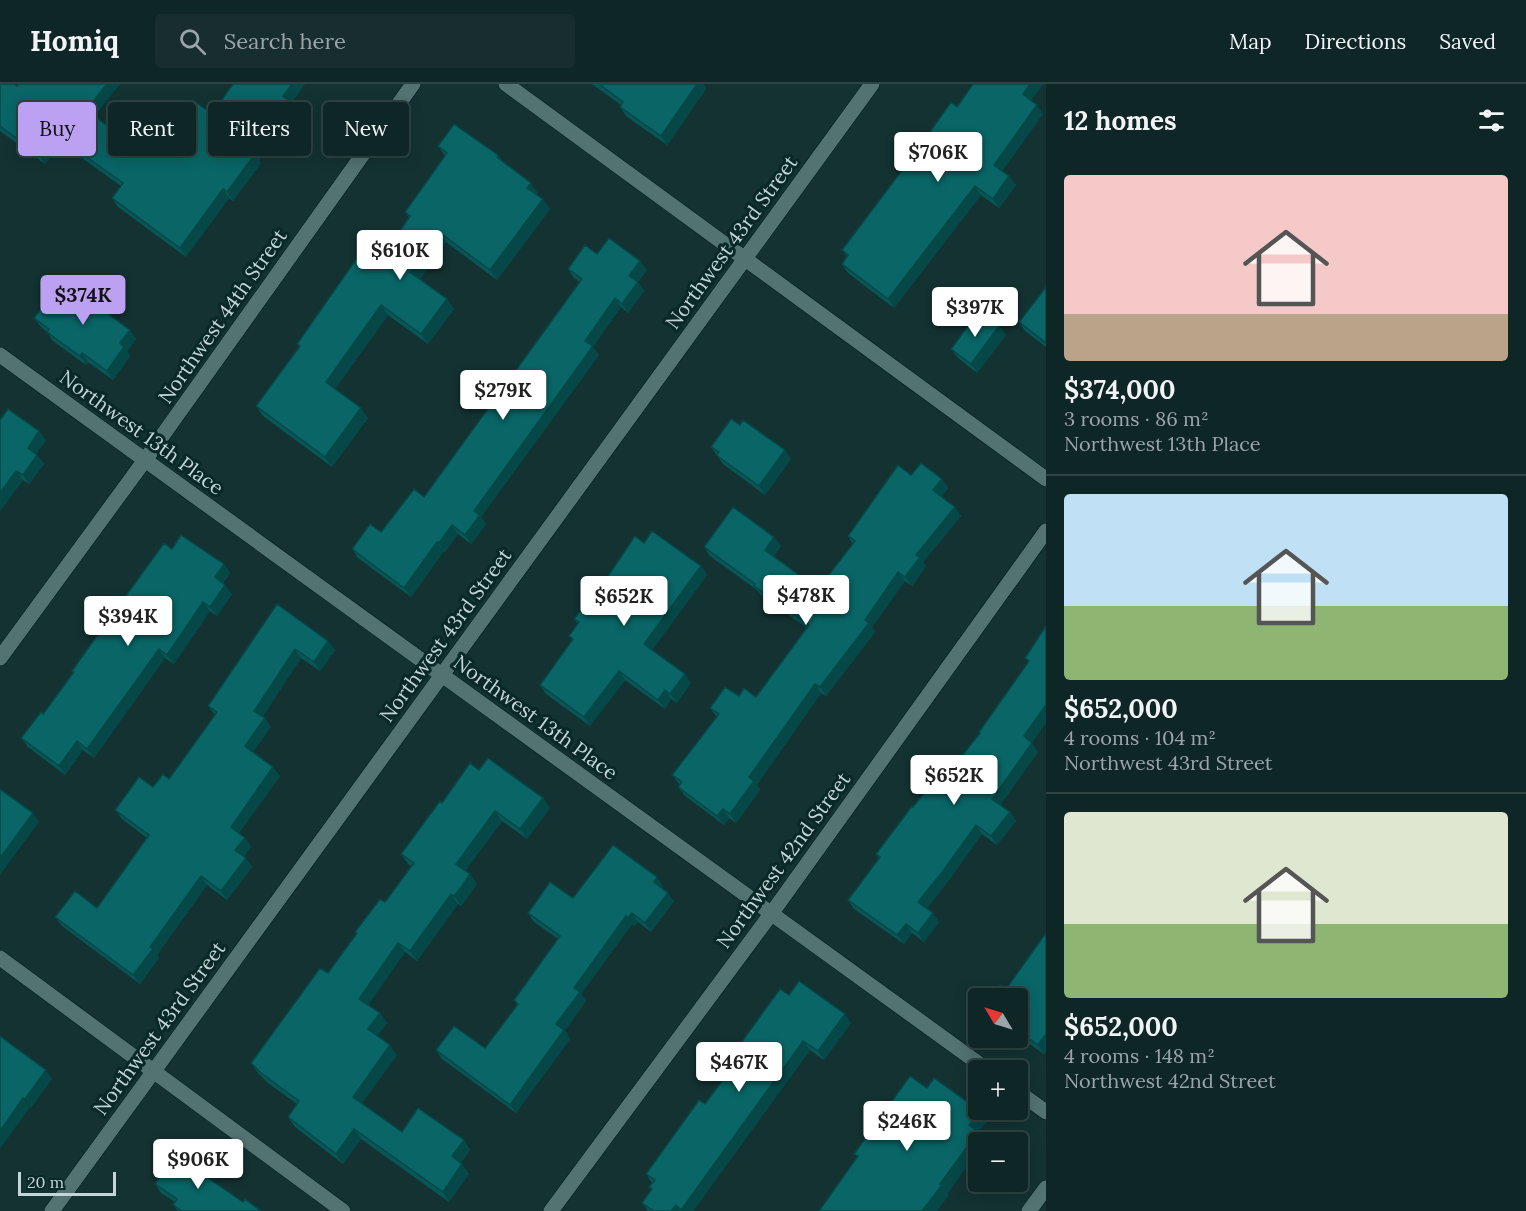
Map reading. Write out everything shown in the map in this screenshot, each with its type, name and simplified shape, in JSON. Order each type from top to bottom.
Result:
[{"type":"street","name":"Northwest 44th Street","points":[[0,658],[145,460],[412,84]]},
{"type":"street","points":[[506,84],[1046,479]]},
{"type":"street","name":"Northwest 43rd Street","points":[[52,1211],[872,84]]},
{"type":"street","name":"Northwest 13th Place","points":[[0,355],[974,1060]]},
{"type":"street","name":"Northwest 42nd Street","points":[[550,1211],[771,914],[1046,531]]},
{"type":"street","points":[[0,958],[343,1211]]},
{"type":"street","points":[[1028,1099],[1046,1112]]},
{"type":"street","points":[[1029,1211],[1046,1188]]},
{"type":"building","points":[[0,84],[17,86],[19,84],[107,84],[92,102],[18,102],[18,139],[0,126]]},
{"type":"building","points":[[233,84],[292,84],[283,96],[288,100],[287,102],[220,102]]},
{"type":"building","points":[[599,84],[697,84],[661,136],[620,107],[623,102]]},
{"type":"building","points":[[973,84],[1030,84],[1023,94],[1037,105],[994,165],[1009,176],[993,199],[975,186],[888,299],[842,264],[848,255],[842,250],[951,102],[957,107]]},
{"type":"building","points":[[196,102],[208,111],[208,156],[254,156],[227,192],[223,189],[180,248],[112,198],[123,183],[85,156],[96,156],[96,117],[108,126],[108,156],[196,156]]},
{"type":"building","points":[[454,124],[498,155],[497,157],[531,183],[527,188],[543,199],[490,270],[439,232],[410,272],[447,299],[421,334],[381,305],[326,382],[361,408],[325,457],[256,406],[300,346],[297,344],[364,248],[380,260],[410,216],[405,212],[447,153],[438,146]]},
{"type":"building","points":[[609,238],[640,261],[629,276],[638,282],[622,304],[615,298],[585,341],[593,346],[474,511],[480,515],[465,535],[452,525],[404,588],[352,549],[370,524],[381,532],[414,489],[424,497],[582,279],[568,269],[585,245],[597,254]]},
{"type":"building","points":[[62,280],[130,330],[120,343],[124,347],[107,371],[82,353],[80,356],[63,344],[47,332],[49,329],[34,318]]},
{"type":"building","points":[[1046,287],[1046,343],[1019,322]]},
{"type":"building","points":[[979,311],[999,326],[971,364],[951,349]]},
{"type":"building","points":[[8,409],[39,431],[28,448],[37,455],[23,475],[16,471],[0,493],[0,420]]},
{"type":"building","points":[[731,419],[740,425],[743,420],[785,450],[759,486],[716,455],[719,452],[711,447]]},
{"type":"building","points":[[921,463],[942,479],[933,490],[955,507],[916,555],[920,557],[905,577],[898,572],[865,620],[869,623],[820,687],[815,684],[749,777],[754,781],[730,814],[723,809],[717,816],[678,787],[682,782],[672,775],[719,714],[710,708],[725,687],[739,696],[744,688],[756,697],[809,625],[704,547],[733,507],[774,537],[765,550],[818,589],[855,541],[848,536],[898,465],[911,475]]},
{"type":"building","points":[[652,531],[701,566],[644,644],[685,674],[670,694],[665,690],[658,700],[619,671],[584,717],[540,685],[573,639],[569,636],[579,622],[574,619],[602,581],[604,582],[635,536],[644,543]]},
{"type":"building","points":[[181,535],[224,564],[215,577],[225,585],[210,607],[203,602],[167,655],[159,649],[87,749],[77,741],[59,766],[21,738],[41,712],[43,714],[74,672],[72,671],[81,658],[164,543],[172,549]]},
{"type":"building","points":[[277,604],[328,641],[314,662],[295,649],[254,711],[265,718],[245,746],[273,767],[231,827],[245,838],[235,850],[246,858],[221,891],[201,876],[150,947],[153,949],[133,975],[55,917],[75,891],[97,908],[149,835],[115,810],[139,777],[153,787],[163,774],[169,779],[217,712],[208,706]]},
{"type":"building","points":[[1046,626],[1046,705],[1024,736],[1032,743],[992,799],[1010,812],[991,836],[976,825],[918,902],[933,913],[918,933],[906,924],[897,935],[848,900],[880,857],[876,854],[912,806],[941,771],[947,775],[980,733],[1029,661],[1025,658]]},
{"type":"building","points":[[488,758],[543,798],[520,829],[495,811],[456,864],[470,874],[462,886],[454,896],[451,894],[410,951],[398,943],[359,999],[380,1013],[368,1029],[390,1045],[353,1097],[402,1132],[418,1108],[464,1140],[452,1156],[462,1164],[443,1192],[354,1129],[336,1154],[288,1117],[299,1101],[251,1063],[320,968],[328,973],[380,899],[385,902],[414,863],[401,854],[440,801],[442,803],[470,763],[479,770]]},
{"type":"building","points":[[0,789],[33,813],[0,858]]},
{"type":"building","points":[[613,845],[657,877],[654,882],[668,893],[645,923],[632,913],[628,918],[626,916],[574,988],[580,992],[556,1024],[564,1030],[510,1105],[436,1050],[454,1026],[485,1048],[518,1004],[514,1000],[560,936],[528,913],[550,882],[573,898]]},
{"type":"building","points":[[1046,933],[1046,1034],[1038,1045],[1028,1038],[1028,988],[1007,988]]},
{"type":"building","points":[[799,981],[845,1014],[818,1051],[803,1041],[681,1210],[676,1205],[671,1211],[654,1211],[642,1203],[652,1189],[649,1187],[655,1180],[646,1174],[699,1100],[705,1104],[736,1062],[730,1058],[780,989],[789,995]]},
{"type":"building","points":[[0,1036],[46,1070],[0,1131]]},
{"type":"building","points":[[910,1076],[927,1088],[934,1078],[968,1102],[968,1120],[973,1120],[969,1125],[978,1132],[968,1132],[968,1146],[922,1211],[819,1211],[858,1156],[854,1154]]},
{"type":"building","points":[[175,1155],[243,1202],[245,1199],[261,1211],[182,1211],[173,1205],[177,1199],[155,1184]]}]
